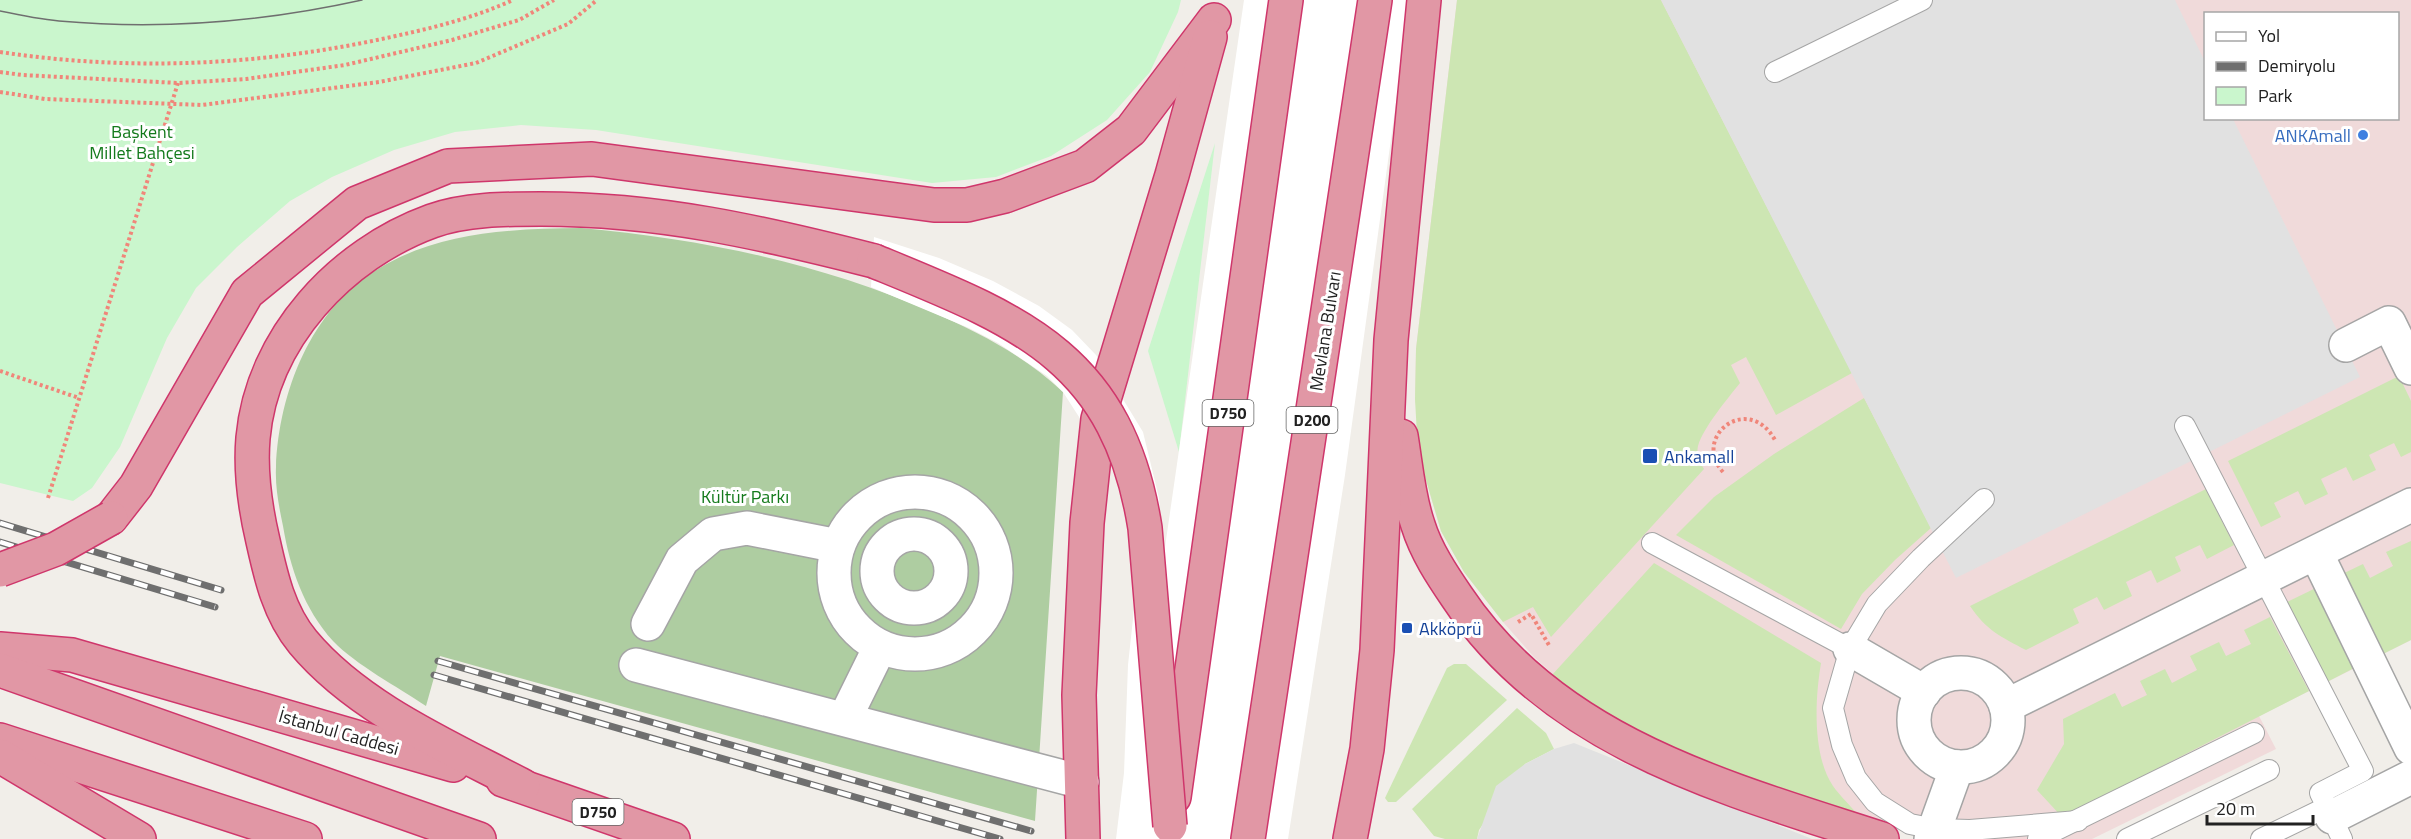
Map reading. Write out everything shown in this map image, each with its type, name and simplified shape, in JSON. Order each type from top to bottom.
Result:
[{"type":"highway","name":"D750","points":[[1170,833],[1286,0]]},
{"type":"highway","name":"Mevlana Bulvarı","points":[[1248,839],[1375,0]]},
{"type":"highway","points":[[1350,839],[1367,749],[1377,650],[1391,340],[1424,0]]},
{"type":"highway","points":[[0,570],[56,549],[111,518],[136,486],[247,293],[357,204],[448,166],[592,159],[934,205],[967,205],[995,199],[1086,166],[1131,130],[1217,10]]},
{"type":"highway","points":[[1083,839],[1079,695],[1087,523],[1098,419],[1172,175],[1217,10]]},
{"type":"highway","points":[[524,786],[388,713],[340,678],[302,641],[285,616],[276,593],[255,508],[252,474],[254,435],[270,374],[298,323],[323,291],[369,253],[433,221],[462,214],[516,209],[640,213],[759,233],[874,261],[995,314],[1026,331],[1066,362],[1094,393],[1113,423],[1140,496],[1145,528],[1170,833]]},
{"type":"highway","points":[[1391,340],[1409,487],[1418,526],[1439,569],[1471,618],[1499,650],[1583,720],[1656,759],[1784,807],[1882,839]]},
{"type":"highway","name":"İstanbul Caddesi","points":[[0,650],[41,651],[72,655],[524,786],[672,839]]},
{"type":"highway","points":[[0,670],[479,839]]},
{"type":"highway","points":[[0,740],[305,839]]},
{"type":"highway","points":[[0,756],[139,839]]},
{"type":"highway","points":[[1082,782],[1095,839]]},
{"type":"street","points":[[2346,345],[2389,323],[2411,368]]},
{"type":"street","points":[[905,492],[922,492],[952,501],[971,514],[984,528],[992,546],[996,564],[996,583],[992,602],[983,619],[970,634],[937,652],[918,655],[898,653],[875,644],[852,626],[836,595],[833,577],[843,537],[859,514],[888,496],[905,492]]},
{"type":"street","points":[[933,539],[952,501]]},
{"type":"street","points":[[2006,706],[2411,505]]},
{"type":"street","points":[[648,624],[682,560],[713,534],[747,528],[843,537],[882,551]]},
{"type":"street","points":[[909,534],[933,539],[942,546],[949,558],[952,570],[945,591],[935,602],[923,608],[910,609],[898,606],[884,594],[876,578],[877,565],[882,551],[897,538],[909,534]]},
{"type":"street","points":[[2316,554],[2411,748]]},
{"type":"street","points":[[945,591],[983,619]]},
{"type":"street","points":[[845,718],[875,644],[898,606]]},
{"type":"street","points":[[1850,650],[1924,692]]},
{"type":"street","points":[[636,665],[1082,782]]},
{"type":"street","points":[[1964,673],[1982,678],[1996,689],[2006,706],[2008,724],[2002,741],[1991,756],[1975,765],[1957,767],[1939,762],[1924,751],[1916,735],[1913,717],[1918,699],[1930,685],[1946,675],[1964,673]]},
{"type":"street","points":[[1933,834],[1957,767]]},
{"type":"street","points":[[2333,821],[2411,777]]},
{"type":"lane","points":[[1774,72],[1922,0]]},
{"type":"lane","points":[[2185,426],[2363,771],[2320,794],[2333,821],[2261,839]]},
{"type":"lane","points":[[1984,499],[1921,558],[1877,604],[1850,650],[1833,708],[1842,745],[1856,778],[1875,802],[1910,824],[1933,834],[2078,821]]},
{"type":"lane","points":[[1652,543],[1850,650]]},
{"type":"lane","points":[[2038,839],[2254,733]]},
{"type":"lane","points":[[2127,839],[2269,771]]},
{"type":"path","points":[[0,51],[39,58],[119,63],[209,64],[322,52],[398,36],[477,16],[513,0]]},
{"type":"path","points":[[0,72],[178,83],[246,79],[345,65],[452,40],[519,20],[554,0]]},
{"type":"path","points":[[0,92],[45,99],[202,105],[379,82],[476,63],[568,24],[597,0]]},
{"type":"path","points":[[48,498],[178,83]]},
{"type":"path","points":[[0,371],[79,398]]},
{"type":"path","points":[[1723,472],[1716,463],[1714,442],[1726,424],[1745,418],[1755,420],[1764,425],[1775,440]]},
{"type":"shaded area","points":[[1457,0],[2411,0],[2411,640],[2259,716],[2276,749],[2092,839],[1951,839],[1858,815],[1641,732],[1567,687],[1534,657],[1503,622],[1464,572],[1441,531],[1430,494],[1415,399],[1416,349]]},
{"type":"shaded area","points":[[1661,0],[2175,0],[2204,60],[2204,120],[2233,120],[2360,377],[1956,578]]},
{"type":"shaded area","points":[[1574,743],[1812,839],[1477,839],[1496,786],[1525,764],[1554,749]]},
{"type":"green space","name":"Başkent Millet Bahçesi","points":[[0,0],[1181,0],[1178,12],[1150,72],[1107,120],[1051,156],[996,177],[932,183],[596,130],[521,125],[455,132],[394,150],[332,177],[290,201],[237,247],[196,288],[167,338],[120,447],[92,488],[73,501],[0,483]]},
{"type":"green space","points":[[1457,0],[1661,0],[1852,373],[1776,415],[1746,357],[1731,365],[1740,383],[1716,413],[1698,446],[1700,461],[1704,469],[1551,637],[1533,607],[1503,622],[1464,572],[1441,531],[1418,453],[1415,399],[1416,349]]},
{"type":"green space","points":[[1215,143],[1179,452],[1148,351]]},
{"type":"green space","name":"Kültür Parkı","points":[[581,228],[716,246],[847,280],[932,312],[985,337],[1018,356],[1063,392],[1035,821],[440,656],[426,706],[353,659],[323,629],[306,602],[294,572],[280,512],[276,474],[278,439],[284,410],[303,355],[317,329],[334,306],[355,286],[378,269],[402,256],[426,247],[476,235],[528,229]]},
{"type":"green space","points":[[2399,376],[2411,401],[2411,452],[2401,457],[2394,443],[2369,455],[2376,470],[2353,481],[2346,467],[2321,479],[2328,494],[2305,505],[2298,491],[2274,503],[2281,517],[2261,527],[2228,461]]},
{"type":"green space","points":[[1864,398],[1931,528],[1862,594],[1841,629],[1676,535],[1714,497],[1774,454]]},
{"type":"green space","points":[[2206,489],[2234,545],[2207,559],[2200,545],[2175,557],[2181,571],[2157,583],[2151,570],[2126,582],[2132,596],[2104,610],[2097,597],[2073,609],[2079,623],[2026,650],[1995,632],[1970,606]]},
{"type":"green space","points":[[2411,541],[2411,640],[2377,657],[2336,577],[2363,564],[2370,578],[2393,566],[2386,552]]},
{"type":"green space","points":[[1654,563],[1821,663],[1817,693],[1817,726],[1821,759],[1833,786],[1858,815],[1738,775],[1659,742],[1586,701],[1552,675]]},
{"type":"green space","points":[[2320,586],[2360,665],[2327,682],[2287,602]]},
{"type":"green space","points":[[2270,617],[2309,691],[2062,817],[2037,790],[2064,744],[2063,719],[2115,693],[2122,707],[2147,695],[2140,681],[2165,669],[2172,683],[2197,670],[2190,656],[2219,642],[2226,656],[2251,644],[2244,630]]},
{"type":"green space","points":[[1454,664],[1466,664],[1507,700],[1396,802],[1388,802],[1385,798],[1447,668]]},
{"type":"green space","points":[[1517,708],[1546,733],[1554,749],[1525,764],[1479,830],[1477,839],[1445,839],[1434,836],[1412,809]]},
{"type":"pier","points":[[1244,0],[1410,0],[1345,475],[1288,839],[1116,839],[1124,773],[1128,665],[1136,591],[1133,531],[1115,473],[1063,392],[1047,376],[998,343],[969,328],[871,287],[874,237],[939,258],[993,281],[1039,306],[1072,330],[1096,355],[1143,432],[1159,498],[1164,554]]},
{"type":"tram line","points":[[0,11],[59,21],[97,24],[173,24],[249,19],[362,0]]},
{"type":"railway","points":[[0,523],[221,590]]},
{"type":"railway","points":[[0,542],[215,607]]},
{"type":"railway","points":[[438,661],[1031,831]]},
{"type":"railway","points":[[434,675],[1000,839]]},
{"type":"place","name":"ANKAmall","points":[[2363,135]]},
{"type":"place","name":"Ankamall","points":[[1650,456]]},
{"type":"place","name":"Akköprü","points":[[1407,628]]}]
